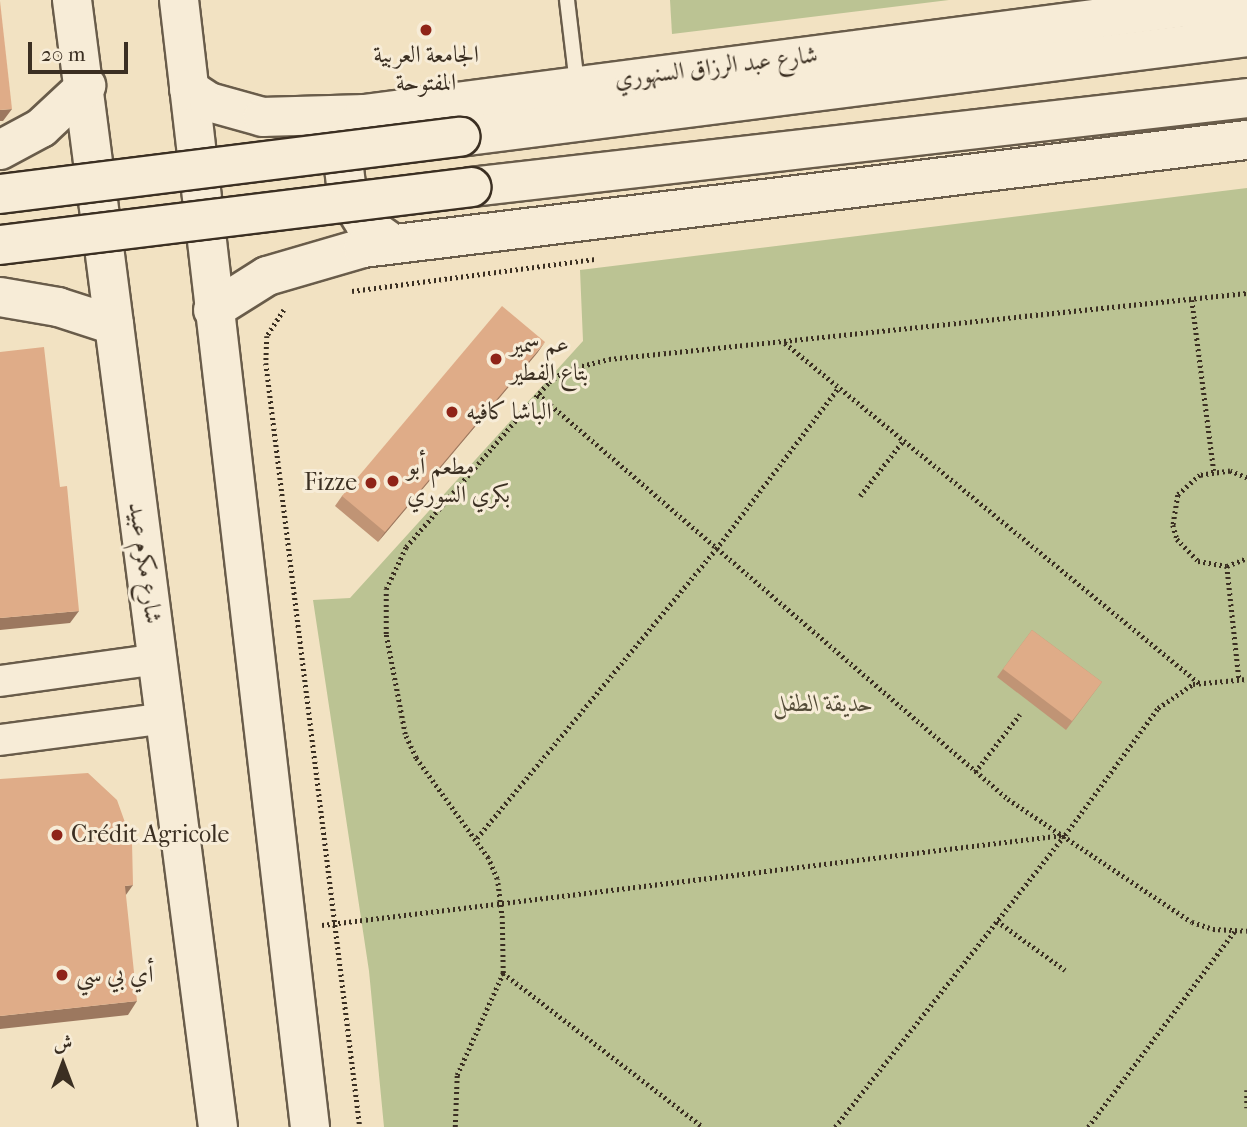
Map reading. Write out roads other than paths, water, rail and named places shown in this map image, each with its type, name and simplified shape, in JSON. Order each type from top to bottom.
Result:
[{"type":"street","name":"شارع مكرم عبيد","points":[[72,0],[86,86],[114,325],[218,1127]]},
{"type":"street","points":[[179,0],[310,1127]]},
{"type":"street","name":"شارع عبد الرزاق السنهوري","points":[[189,89],[209,102],[263,117],[364,114],[577,84],[1187,7],[1247,12]]},
{"type":"street","points":[[0,194],[1247,37]]},
{"type":"street","points":[[0,150],[41,128],[86,86]]},
{"type":"street","points":[[0,245],[1247,97]]},
{"type":"street","points":[[364,114],[347,144],[343,178],[354,211],[393,244]]},
{"type":"street","points":[[213,310],[248,286],[296,265],[393,244],[1247,140]]},
{"type":"street","points":[[0,298],[58,306],[114,325]]},
{"type":"street","points":[[0,681],[158,659]]},
{"type":"street","points":[[0,740],[166,718]]},
{"type":"lane","points":[[567,0],[577,84]]},
{"type":"place","name":"الجامعة العربية المفتوحة","points":[[426,30]]},
{"type":"place","name":"عم سمير بتاع الفطير","points":[[496,359]]},
{"type":"place","name":"الباشا كافيه","points":[[452,412]]},
{"type":"place","name":"مطعم أبو بكري السوري","points":[[393,481]]},
{"type":"place","name":"Fizze","points":[[371,483]]},
{"type":"place","name":"Crédit Agricole","points":[[57,835]]},
{"type":"place","name":"أي بي سي","points":[[62,975]]},
{"type":"park label","name":"حديقة الطفل","points":[[823,704]]}]
